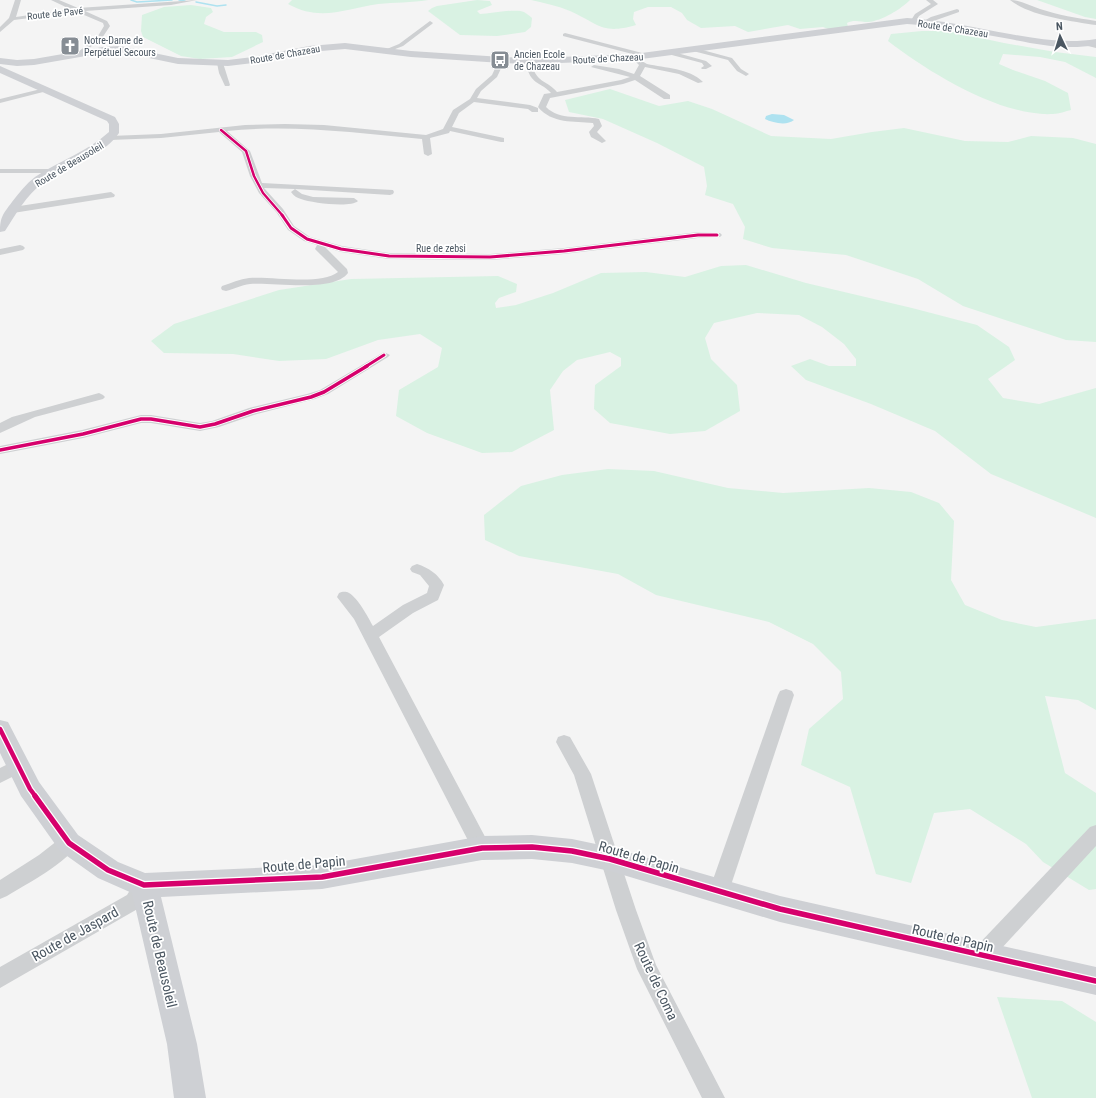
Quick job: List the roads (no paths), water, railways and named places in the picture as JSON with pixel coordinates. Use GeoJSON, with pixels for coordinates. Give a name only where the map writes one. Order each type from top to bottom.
{"type":"FeatureCollection","features":[{"type":"Feature","properties":{"kind":"main road","name":"Route de Chazeau"},"geometry":{"type":"LineString","coordinates":[[0,68],[103,50],[125,50],[178,61],[220,63],[249,60],[327,47],[351,46],[411,54],[502,60],[535,61],[634,57],[892,23],[913,22],[925,22],[1043,43],[1062,45],[1096,42]]}},
{"type":"Feature","properties":{"kind":"main road","name":"Route de Beausoleil"},"geometry":{"type":"LineString","coordinates":[[0,68],[45,90],[111,119],[114,124],[114,133],[101,145],[32,185],[0,228]]}},
{"type":"Feature","properties":{"kind":"main road","name":"Route de Beausoleil"},"geometry":{"type":"LineString","coordinates":[[0,729],[9,771],[30,789],[70,843],[108,870],[144,885],[182,1044],[190,1098]]}},
{"type":"Feature","properties":{"kind":"main road","name":"Route de Papin"},"geometry":{"type":"LineString","coordinates":[[144,885],[322,877],[482,848],[532,846],[572,851],[610,859],[780,909],[1096,981]]}},
{"type":"Feature","properties":{"kind":"street"},"geometry":{"type":"LineString","coordinates":[[0,30],[12,19],[18,0]]}},
{"type":"Feature","properties":{"kind":"street"},"geometry":{"type":"LineString","coordinates":[[54,0],[105,22],[107,26],[100,37],[79,54]]}},
{"type":"Feature","properties":{"kind":"street","name":"Route de Pavé"},"geometry":{"type":"LineString","coordinates":[[12,19],[41,13],[194,0]]}},
{"type":"Feature","properties":{"kind":"street"},"geometry":{"type":"LineString","coordinates":[[913,22],[917,15],[935,4],[929,0]]}},
{"type":"Feature","properties":{"kind":"street"},"geometry":{"type":"LineString","coordinates":[[1013,0],[1036,10],[1060,17],[1096,23]]}},
{"type":"Feature","properties":{"kind":"street"},"geometry":{"type":"LineString","coordinates":[[925,22],[930,19],[957,11]]}},
{"type":"Feature","properties":{"kind":"street"},"geometry":{"type":"LineString","coordinates":[[385,51],[401,44],[430,23]]}},
{"type":"Feature","properties":{"kind":"street"},"geometry":{"type":"LineString","coordinates":[[565,35],[648,56]]}},
{"type":"Feature","properties":{"kind":"street"},"geometry":{"type":"LineString","coordinates":[[1086,44],[1096,46]]}},
{"type":"Feature","properties":{"kind":"street"},"geometry":{"type":"LineString","coordinates":[[695,50],[730,59],[739,70],[746,74]]}},
{"type":"Feature","properties":{"kind":"street"},"geometry":{"type":"LineString","coordinates":[[670,53],[704,62],[709,66],[704,68]]}},
{"type":"Feature","properties":{"kind":"street"},"geometry":{"type":"LineString","coordinates":[[634,57],[643,65],[657,67],[681,74],[700,82]]}},
{"type":"Feature","properties":{"kind":"street"},"geometry":{"type":"LineString","coordinates":[[110,138],[161,136],[245,127],[324,126],[426,137],[446,131],[456,112],[473,100],[478,90],[495,76],[502,60]]}},
{"type":"Feature","properties":{"kind":"street"},"geometry":{"type":"LineString","coordinates":[[535,61],[530,68],[532,76],[536,82],[551,87],[555,94]]}},
{"type":"Feature","properties":{"kind":"street"},"geometry":{"type":"LineString","coordinates":[[220,63],[227,85]]}},
{"type":"Feature","properties":{"kind":"street"},"geometry":{"type":"LineString","coordinates":[[602,141],[594,135],[593,132],[598,126],[596,121],[556,117],[547,113],[542,107],[547,96],[623,82],[636,77],[643,65]]}},
{"type":"Feature","properties":{"kind":"street"},"geometry":{"type":"LineString","coordinates":[[594,67],[618,71],[636,77],[666,97]]}},
{"type":"Feature","properties":{"kind":"street"},"geometry":{"type":"LineString","coordinates":[[0,101],[45,90]]}},
{"type":"Feature","properties":{"kind":"street"},"geometry":{"type":"LineString","coordinates":[[473,100],[530,107],[535,110]]}},
{"type":"Feature","properties":{"kind":"street"},"geometry":{"type":"LineString","coordinates":[[448,128],[501,140]]}},
{"type":"Feature","properties":{"kind":"street","name":"Rue de zebsi"},"geometry":{"type":"LineString","coordinates":[[221,130],[246,151],[249,165],[263,193],[280,211],[291,228],[307,239],[341,249],[389,256],[490,257],[564,251],[698,235],[717,235]]}},
{"type":"Feature","properties":{"kind":"street"},"geometry":{"type":"LineString","coordinates":[[426,137],[428,154]]}},
{"type":"Feature","properties":{"kind":"street"},"geometry":{"type":"LineString","coordinates":[[0,171],[54,171]]}},
{"type":"Feature","properties":{"kind":"street"},"geometry":{"type":"LineString","coordinates":[[259,185],[390,192]]}},
{"type":"Feature","properties":{"kind":"street"},"geometry":{"type":"LineString","coordinates":[[294,187],[298,195],[319,200],[354,201]]}},
{"type":"Feature","properties":{"kind":"street"},"geometry":{"type":"LineString","coordinates":[[13,210],[111,195]]}},
{"type":"Feature","properties":{"kind":"street"},"geometry":{"type":"LineString","coordinates":[[226,288],[248,281],[304,282],[337,278],[343,273],[342,268],[320,249],[322,243]]}},
{"type":"Feature","properties":{"kind":"street"},"geometry":{"type":"LineString","coordinates":[[0,252],[20,248]]}},
{"type":"Feature","properties":{"kind":"street"},"geometry":{"type":"LineString","coordinates":[[0,450],[76,435],[141,419],[151,419],[200,427],[214,424],[253,411],[311,397],[324,392],[384,355]]}},
{"type":"Feature","properties":{"kind":"street"},"geometry":{"type":"LineString","coordinates":[[0,429],[6,423],[99,397]]}},
{"type":"Feature","properties":{"kind":"street"},"geometry":{"type":"LineString","coordinates":[[370,635],[408,609],[433,596],[437,585],[425,572],[417,569]]}},
{"type":"Feature","properties":{"kind":"street"},"geometry":{"type":"LineString","coordinates":[[344,597],[360,616],[482,848]]}},
{"type":"Feature","properties":{"kind":"street"},"geometry":{"type":"LineString","coordinates":[[719,891],[742,822],[764,764],[786,695]]}},
{"type":"Feature","properties":{"kind":"street","name":"Route de Coma"},"geometry":{"type":"LineString","coordinates":[[564,742],[582,774],[626,910],[648,969],[714,1098]]}},
{"type":"Feature","properties":{"kind":"street"},"geometry":{"type":"LineString","coordinates":[[981,956],[1096,833]]}},
{"type":"Feature","properties":{"kind":"street"},"geometry":{"type":"LineString","coordinates":[[0,890],[46,861],[70,843]]}},
{"type":"Feature","properties":{"kind":"street","name":"Route de Jaspard"},"geometry":{"type":"LineString","coordinates":[[0,978],[134,902],[144,885]]}},
{"type":"Feature","properties":{"kind":"water"},"geometry":{"type":"Polygon","coordinates":[[[772,114],[784,115],[794,120],[788,123],[780,123],[765,119],[766,116],[772,114]]]}},
{"type":"Feature","properties":{"kind":"waterway"},"geometry":{"type":"LineString","coordinates":[[131,0],[137,2],[172,0]]}},
{"type":"Feature","properties":{"kind":"waterway"},"geometry":{"type":"LineString","coordinates":[[179,0],[185,1]]}},
{"type":"Feature","properties":{"kind":"waterway"},"geometry":{"type":"LineString","coordinates":[[196,2],[217,6],[226,5]]}},
{"type":"Feature","properties":{"kind":"place","name":"Notre-Dame de Perpétuel Secours"},"geometry":{"type":"Point","coordinates":[70,46]}},
{"type":"Feature","properties":{"kind":"place","name":"Ancien Ecole de Chazeau"},"geometry":{"type":"Point","coordinates":[500,60]}}]}
